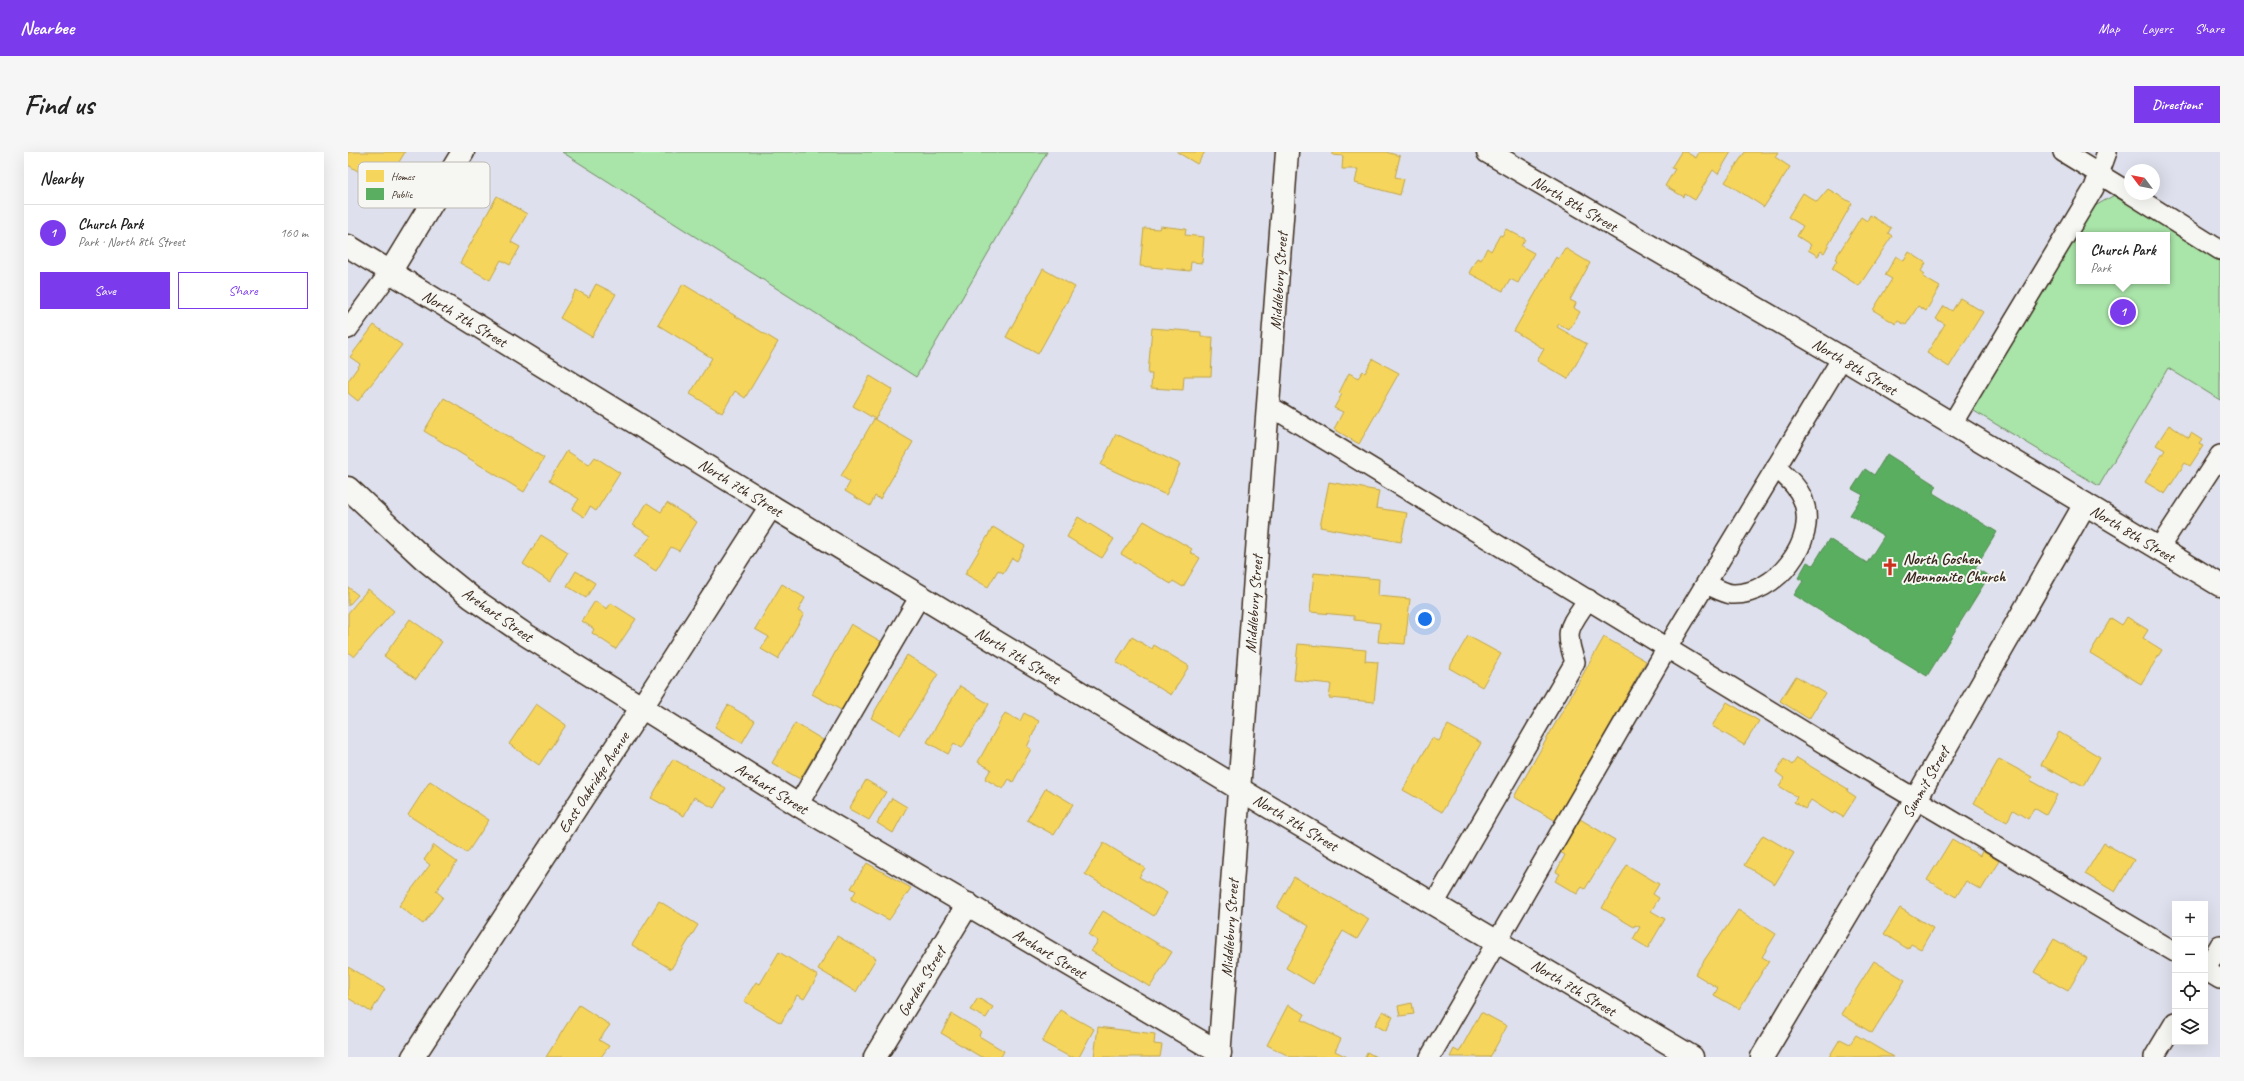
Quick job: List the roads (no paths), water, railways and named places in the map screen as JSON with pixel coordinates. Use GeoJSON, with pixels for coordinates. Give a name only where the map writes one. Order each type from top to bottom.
{"type":"FeatureCollection","features":[{"type":"Feature","properties":{"kind":"street"},"geometry":{"type":"LineString","coordinates":[[457,162],[463,152]]}},
{"type":"Feature","properties":{"kind":"street","name":"Middlebury Street"},"geometry":{"type":"LineString","coordinates":[[1220,1055],[1287,152]]}},
{"type":"Feature","properties":{"kind":"street","name":"North 8th Street"},"geometry":{"type":"LineString","coordinates":[[1488,152],[1511,158],[2220,585]]}},
{"type":"Feature","properties":{"kind":"street"},"geometry":{"type":"LineString","coordinates":[[390,272],[429,208]]}},
{"type":"Feature","properties":{"kind":"street","name":"North 7th Street"},"geometry":{"type":"LineString","coordinates":[[348,246],[920,596],[1239,788],[1692,1057]]}},
{"type":"Feature","properties":{"kind":"street","name":"Arehart Street"},"geometry":{"type":"LineString","coordinates":[[348,488],[424,559],[472,598],[524,633],[798,805],[968,904],[1220,1055]]}},
{"type":"Feature","properties":{"kind":"street","name":"Summit Street"},"geometry":{"type":"LineString","coordinates":[[1762,1057],[1916,799],[2085,504]]}},
{"type":"Feature","properties":{"kind":"street","name":"East Oakridge Avenue"},"geometry":{"type":"LineString","coordinates":[[413,1057],[642,707],[771,506]]}},
{"type":"Feature","properties":{"kind":"street","name":"Garden Street"},"geometry":{"type":"LineString","coordinates":[[875,1057],[968,904]]}},
{"type":"Feature","properties":{"kind":"lane"},"geometry":{"type":"LineString","coordinates":[[2063,152],[2124,190]]}},
{"type":"Feature","properties":{"kind":"lane"},"geometry":{"type":"LineString","coordinates":[[1952,424],[2094,188],[2098,173],[2107,152]]}},
{"type":"Feature","properties":{"kind":"lane"},"geometry":{"type":"LineString","coordinates":[[2141,200],[2220,250]]}},
{"type":"Feature","properties":{"kind":"lane"},"geometry":{"type":"LineString","coordinates":[[348,329],[390,272]]}},
{"type":"Feature","properties":{"kind":"lane"},"geometry":{"type":"LineString","coordinates":[[1430,1057],[1496,940],[1668,648],[1842,358]]}},
{"type":"Feature","properties":{"kind":"lane"},"geometry":{"type":"LineString","coordinates":[[1268,405],[1916,799],[2172,950]]}},
{"type":"Feature","properties":{"kind":"lane"},"geometry":{"type":"LineString","coordinates":[[2159,548],[2220,455]]}},
{"type":"Feature","properties":{"kind":"lane"},"geometry":{"type":"LineString","coordinates":[[1706,584],[1731,594],[1747,592],[1762,587],[1776,577],[1789,563],[1802,541],[1807,520],[1803,500],[1793,484],[1776,467]]}},
{"type":"Feature","properties":{"kind":"lane"},"geometry":{"type":"LineString","coordinates":[[798,805],[920,596]]}},
{"type":"Feature","properties":{"kind":"lane"},"geometry":{"type":"LineString","coordinates":[[1434,904],[1575,662],[1568,637],[1568,629],[1588,599]]}},
{"type":"Feature","properties":{"kind":"lane"},"geometry":{"type":"LineString","coordinates":[[2208,965],[2220,945]]}},
{"type":"Feature","properties":{"kind":"lane"},"geometry":{"type":"LineString","coordinates":[[2208,972],[2220,979]]}},
{"type":"Feature","properties":{"kind":"lane"},"geometry":{"type":"LineString","coordinates":[[2154,1057],[2172,1027]]}},
{"type":"Feature","properties":{"kind":"place","name":"Church Park"},"geometry":{"type":"Point","coordinates":[2123,312]}},
{"type":"Feature","properties":{"kind":"place","name":"North Goshen Mennonite Church"},"geometry":{"type":"Point","coordinates":[1890,567]}}]}
